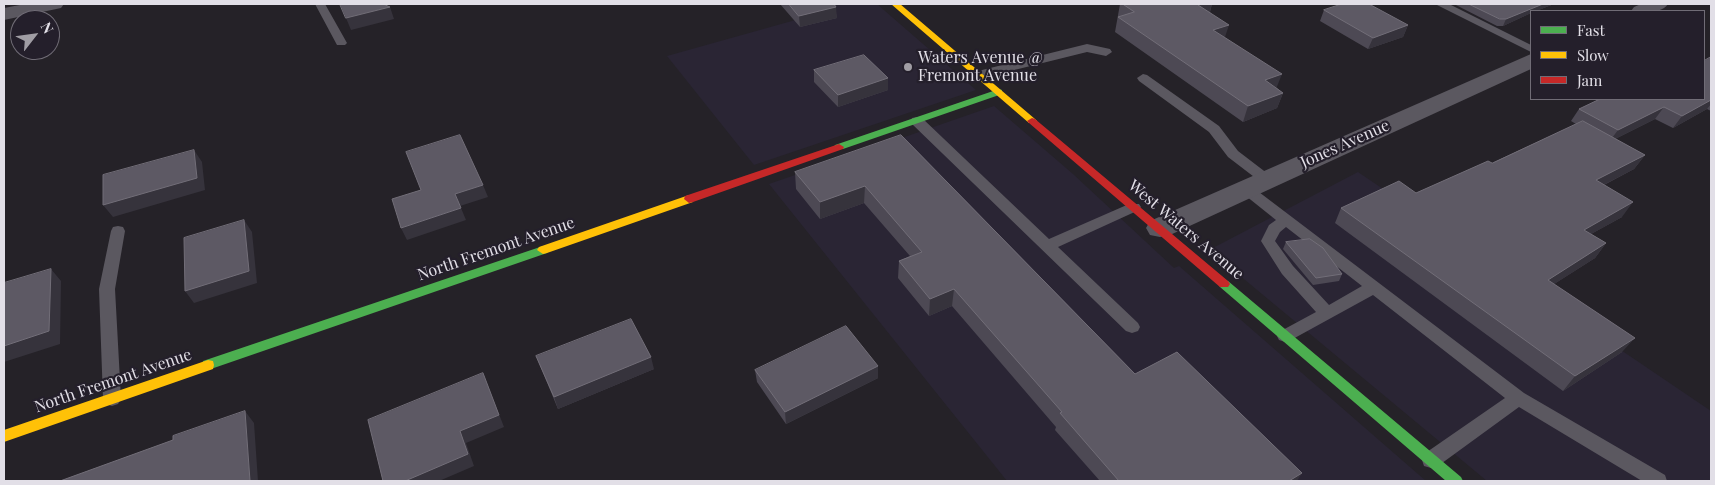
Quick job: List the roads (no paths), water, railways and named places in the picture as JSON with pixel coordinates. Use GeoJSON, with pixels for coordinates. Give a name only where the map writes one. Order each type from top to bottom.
{"type":"FeatureCollection","features":[{"type":"Feature","properties":{"kind":"street"},"geometry":{"type":"LineString","coordinates":[[4,14],[54,4]]}},
{"type":"Feature","properties":{"kind":"street","name":"West Waters Avenue"},"geometry":{"type":"LineString","coordinates":[[895,4],[1456,481]]}},
{"type":"Feature","properties":{"kind":"street"},"geometry":{"type":"LineString","coordinates":[[1643,10],[1658,4]]}},
{"type":"Feature","properties":{"kind":"street","name":"Jones Avenue"},"geometry":{"type":"LineString","coordinates":[[1160,228],[1530,61]]}},
{"type":"Feature","properties":{"kind":"street","name":"North Fremont Avenue"},"geometry":{"type":"LineString","coordinates":[[4,436],[999,92]]}},
{"type":"Feature","properties":{"kind":"lane"},"geometry":{"type":"LineString","coordinates":[[320,4],[342,42]]}},
{"type":"Feature","properties":{"kind":"lane"},"geometry":{"type":"LineString","coordinates":[[1441,4],[1530,48]]}},
{"type":"Feature","properties":{"kind":"lane"},"geometry":{"type":"LineString","coordinates":[[978,75],[1087,48],[1106,52]]}},
{"type":"Feature","properties":{"kind":"lane"},"geometry":{"type":"LineString","coordinates":[[1143,78],[1214,129],[1286,220],[1518,398],[1658,481]]}},
{"type":"Feature","properties":{"kind":"lane"},"geometry":{"type":"LineString","coordinates":[[917,121],[1132,327]]}},
{"type":"Feature","properties":{"kind":"lane"},"geometry":{"type":"LineString","coordinates":[[1047,246],[1134,207]]}},
{"type":"Feature","properties":{"kind":"lane"},"geometry":{"type":"LineString","coordinates":[[1286,220],[1274,229],[1268,241],[1276,256],[1297,282],[1327,313]]}},
{"type":"Feature","properties":{"kind":"lane"},"geometry":{"type":"LineString","coordinates":[[112,398],[107,289],[118,231]]}},
{"type":"Feature","properties":{"kind":"lane"},"geometry":{"type":"LineString","coordinates":[[1285,336],[1374,287]]}},
{"type":"Feature","properties":{"kind":"lane"},"geometry":{"type":"LineString","coordinates":[[1431,460],[1518,398]]}},
{"type":"Feature","properties":{"kind":"place","name":"Waters Avenue @ Fremont Avenue"},"geometry":{"type":"Point","coordinates":[908,67]}}]}
